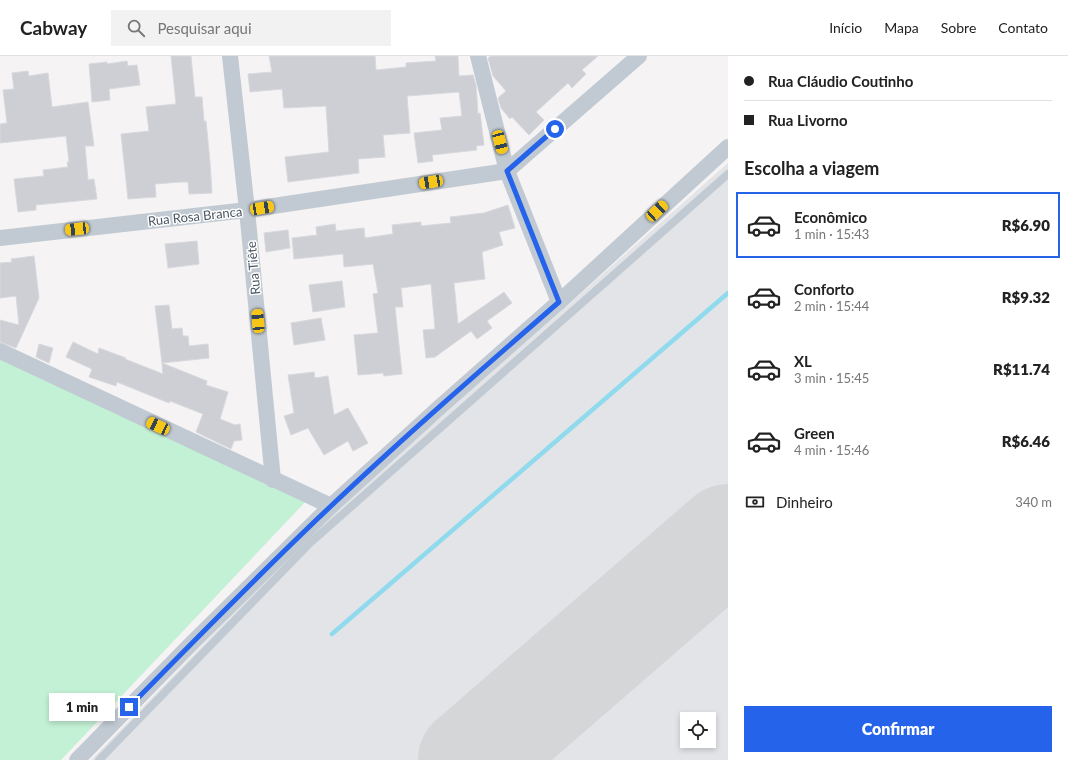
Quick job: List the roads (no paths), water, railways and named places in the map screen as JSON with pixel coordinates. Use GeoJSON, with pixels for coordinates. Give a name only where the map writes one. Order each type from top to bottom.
{"type":"FeatureCollection","features":[{"type":"Feature","properties":{"kind":"street","name":"Rua Tiête"},"geometry":{"type":"LineString","coordinates":[[230,56],[247,210],[273,480]]}},
{"type":"Feature","properties":{"kind":"street"},"geometry":{"type":"LineString","coordinates":[[478,56],[507,171],[559,302]]}},
{"type":"Feature","properties":{"kind":"street"},"geometry":{"type":"LineString","coordinates":[[507,171],[639,56]]}},
{"type":"Feature","properties":{"kind":"street"},"geometry":{"type":"LineString","coordinates":[[77,760],[192,643],[331,506],[446,401],[559,302],[728,147]]}},
{"type":"Feature","properties":{"kind":"street","name":"Rua Rosa Branca"},"geometry":{"type":"LineString","coordinates":[[0,238],[247,210],[507,171]]}},
{"type":"Feature","properties":{"kind":"street"},"geometry":{"type":"LineString","coordinates":[[0,351],[331,506]]}},
{"type":"Feature","properties":{"kind":"lane"},"geometry":{"type":"LineString","coordinates":[[99,760],[310,543],[728,174]]}},
{"type":"Feature","properties":{"kind":"waterway"},"geometry":{"type":"LineString","coordinates":[[332,634],[728,293]]}}]}
